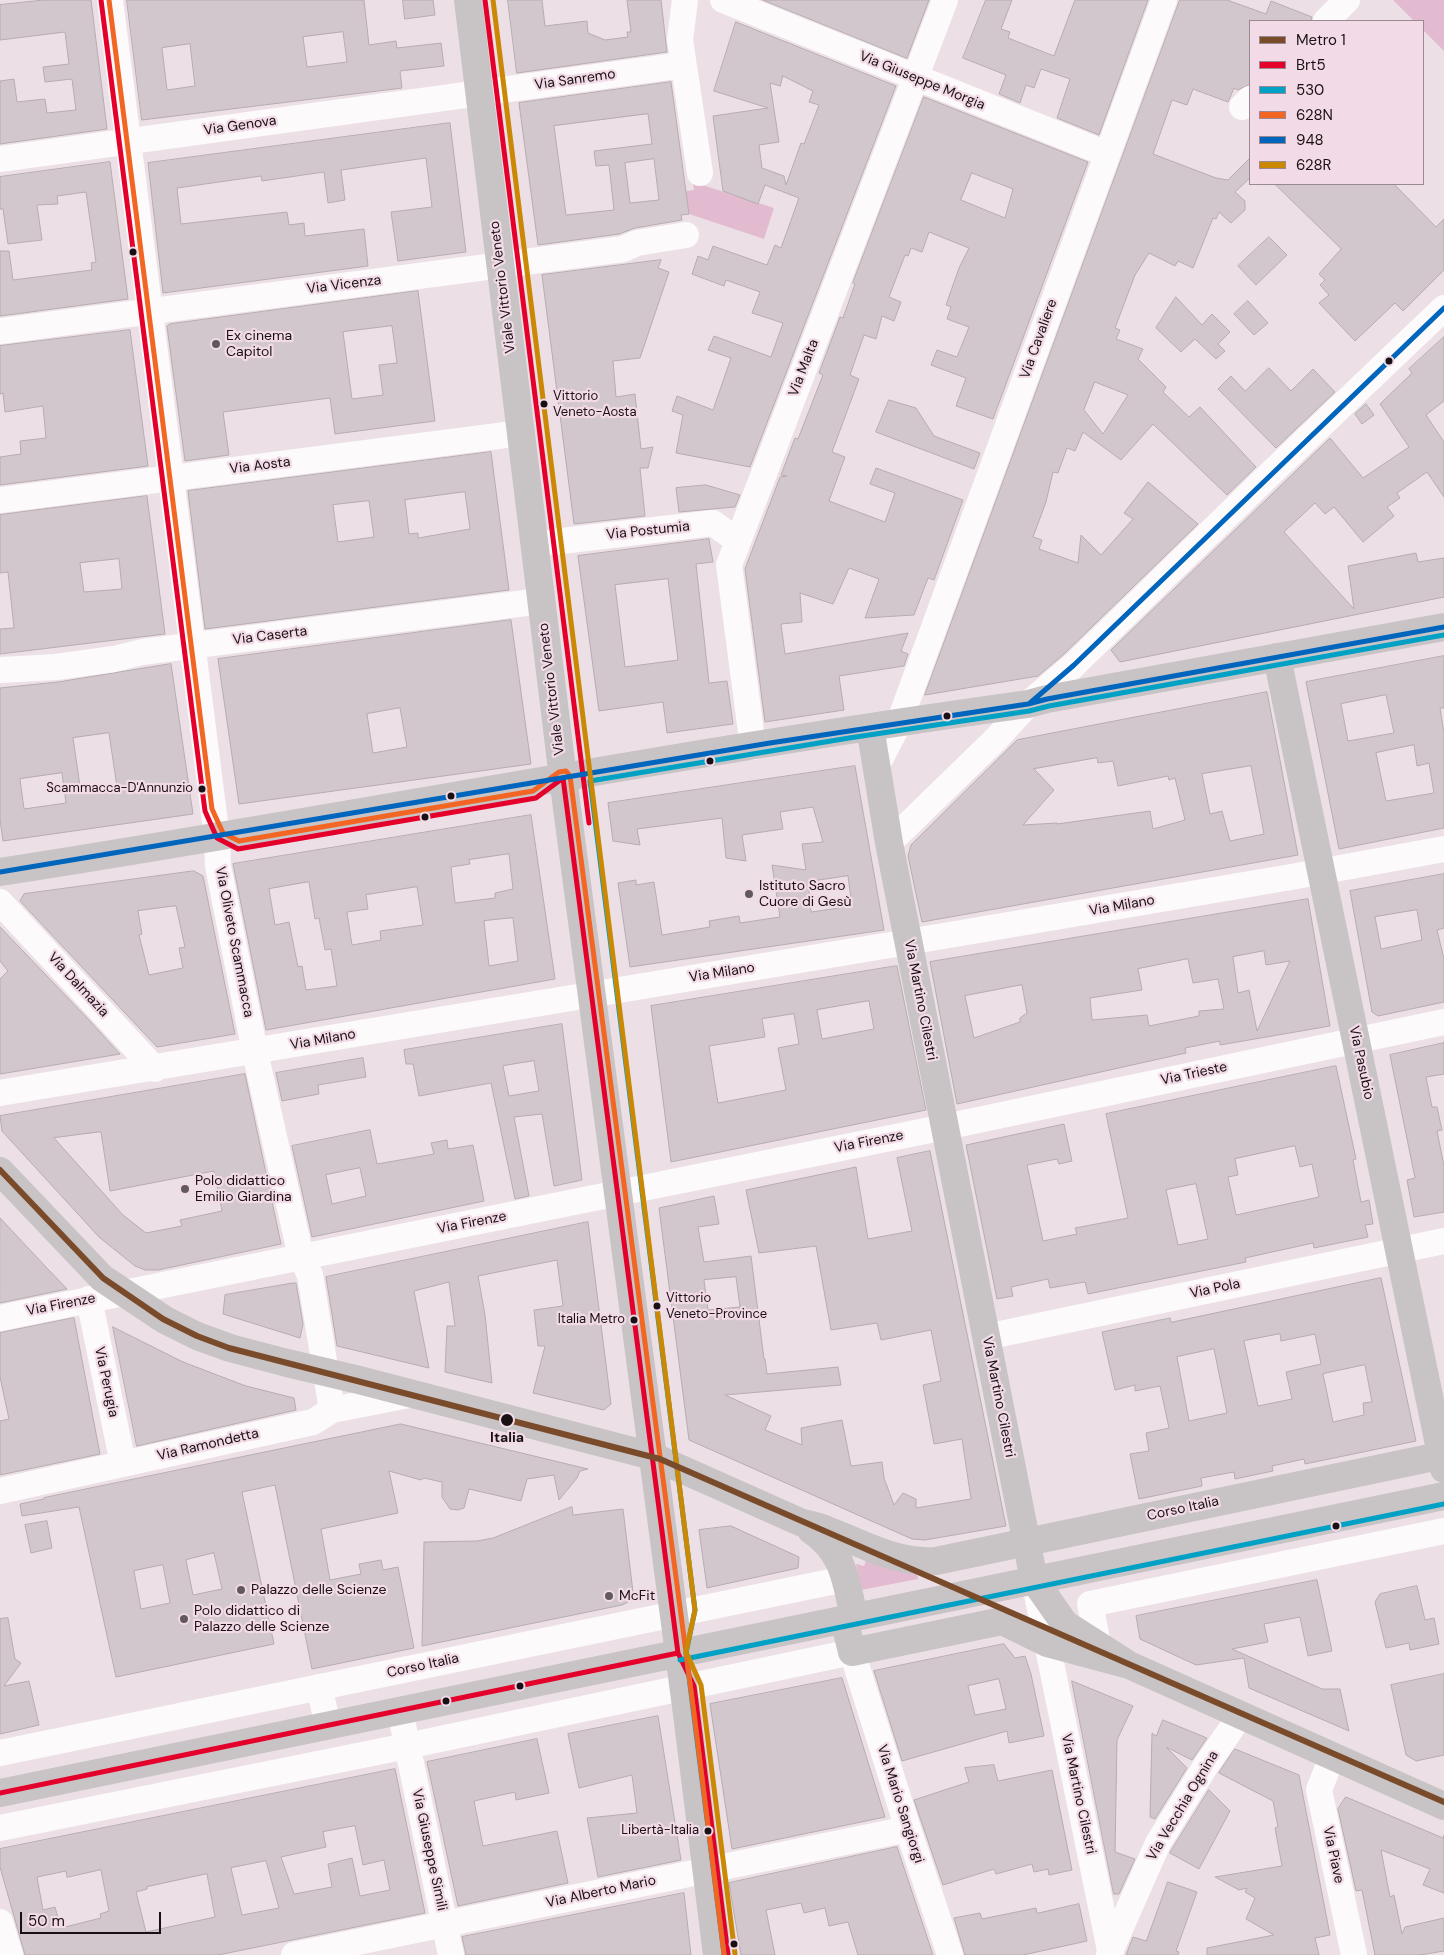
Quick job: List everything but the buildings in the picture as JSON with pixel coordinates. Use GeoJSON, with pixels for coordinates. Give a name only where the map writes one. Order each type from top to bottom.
{"type":"FeatureCollection","features":[{"type":"Feature","properties":{"kind":"main road","name":"Viale Vittorio Veneto"},"geometry":{"type":"LineString","coordinates":[[468,0],[563,778],[717,1955]]}},
{"type":"Feature","properties":{"kind":"main road"},"geometry":{"type":"LineString","coordinates":[[0,872],[217,838],[859,729],[1028,704],[1079,693],[1444,627]]}},
{"type":"Feature","properties":{"kind":"main road","name":"Via Pasubio"},"geometry":{"type":"LineString","coordinates":[[1277,658],[1443,1460]]}},
{"type":"Feature","properties":{"kind":"main road","name":"Via Martino Cilestri"},"geometry":{"type":"LineString","coordinates":[[859,729],[876,768],[908,942],[1034,1580]]}},
{"type":"Feature","properties":{"kind":"main road"},"geometry":{"type":"LineString","coordinates":[[0,1171],[102,1278],[165,1320],[196,1336],[239,1350],[652,1456],[800,1522],[822,1537],[838,1556],[845,1579],[852,1652],[1002,1622],[1047,1643],[1129,1665]]}},
{"type":"Feature","properties":{"kind":"main road","name":"Corso Italia"},"geometry":{"type":"LineString","coordinates":[[800,1522],[824,1529],[881,1552],[921,1562],[936,1561],[1443,1460]]}},
{"type":"Feature","properties":{"kind":"main road"},"geometry":{"type":"LineString","coordinates":[[0,1793],[1444,1496]]}},
{"type":"Feature","properties":{"kind":"main road"},"geometry":{"type":"LineString","coordinates":[[1034,1580],[1065,1624],[1129,1665],[1444,1806]]}},
{"type":"Feature","properties":{"kind":"street","name":"Via Oliveto Scammacca"},"geometry":{"type":"LineString","coordinates":[[110,0],[217,838],[218,866],[301,1257],[310,1275],[324,1372],[332,1410]]}},
{"type":"Feature","properties":{"kind":"street"},"geometry":{"type":"LineString","coordinates":[[685,0],[676,66],[700,173]]}},
{"type":"Feature","properties":{"kind":"street","name":"Via Malta"},"geometry":{"type":"LineString","coordinates":[[753,747],[730,565],[945,0]]}},
{"type":"Feature","properties":{"kind":"street","name":"Via Cavaliere"},"geometry":{"type":"LineString","coordinates":[[876,768],[899,723],[1164,0]]}},
{"type":"Feature","properties":{"kind":"street"},"geometry":{"type":"LineString","coordinates":[[1327,20],[1347,0]]}},
{"type":"Feature","properties":{"kind":"street","name":"Via Giuseppe Morgia"},"geometry":{"type":"LineString","coordinates":[[731,3],[1108,154]]}},
{"type":"Feature","properties":{"kind":"street","name":"Via Sanremo"},"geometry":{"type":"LineString","coordinates":[[480,94],[676,66]]}},
{"type":"Feature","properties":{"kind":"street","name":"Via Genova"},"geometry":{"type":"LineString","coordinates":[[0,159],[480,94]]}},
{"type":"Feature","properties":{"kind":"street","name":"Via Vicenza"},"geometry":{"type":"LineString","coordinates":[[0,331],[623,249],[637,243],[686,236]]}},
{"type":"Feature","properties":{"kind":"street"},"geometry":{"type":"LineString","coordinates":[[889,843],[998,738],[1028,704],[1093,647],[1444,308]]}},
{"type":"Feature","properties":{"kind":"street","name":"Via Aosta"},"geometry":{"type":"LineString","coordinates":[[0,500],[521,433]]}},
{"type":"Feature","properties":{"kind":"street","name":"Via Postumia"},"geometry":{"type":"LineString","coordinates":[[553,542],[713,524],[738,541]]}},
{"type":"Feature","properties":{"kind":"street","name":"Via Caserta"},"geometry":{"type":"LineString","coordinates":[[0,670],[104,661],[142,652],[541,601]]}},
{"type":"Feature","properties":{"kind":"street"},"geometry":{"type":"LineString","coordinates":[[1074,665],[1079,693]]}},
{"type":"Feature","properties":{"kind":"street","name":"Via Milano"},"geometry":{"type":"LineString","coordinates":[[0,1093],[155,1069],[908,942],[1444,849]]}},
{"type":"Feature","properties":{"kind":"street","name":"Via Dalmazia"},"geometry":{"type":"LineString","coordinates":[[0,902],[155,1069]]}},
{"type":"Feature","properties":{"kind":"street","name":"Via Trieste"},"geometry":{"type":"LineString","coordinates":[[945,1127],[1444,1022]]}},
{"type":"Feature","properties":{"kind":"street","name":"Via Firenze"},"geometry":{"type":"LineString","coordinates":[[0,1318],[945,1127]]}},
{"type":"Feature","properties":{"kind":"street","name":"Via Pola"},"geometry":{"type":"LineString","coordinates":[[986,1337],[1444,1241]]}},
{"type":"Feature","properties":{"kind":"street","name":"Via Perugia"},"geometry":{"type":"LineString","coordinates":[[89,1299],[123,1464]]}},
{"type":"Feature","properties":{"kind":"street","name":"Via Ramondetta"},"geometry":{"type":"LineString","coordinates":[[0,1491],[313,1422],[332,1410],[414,1394]]}},
{"type":"Feature","properties":{"kind":"street"},"geometry":{"type":"LineString","coordinates":[[1098,1644],[1090,1604],[1444,1531]]}},
{"type":"Feature","properties":{"kind":"street","name":"Corso Italia"},"geometry":{"type":"LineString","coordinates":[[0,1753],[845,1579]]}},
{"type":"Feature","properties":{"kind":"street","name":"Via Martino Cilestri"},"geometry":{"type":"LineString","coordinates":[[1034,1580],[1105,1954]]}},
{"type":"Feature","properties":{"kind":"street"},"geometry":{"type":"LineString","coordinates":[[0,1828],[406,1746],[852,1652]]}},
{"type":"Feature","properties":{"kind":"street","name":"Via Mario Sangiorgi"},"geometry":{"type":"LineString","coordinates":[[852,1652],[950,1955]]}},
{"type":"Feature","properties":{"kind":"street"},"geometry":{"type":"LineString","coordinates":[[319,1687],[328,1725]]}},
{"type":"Feature","properties":{"kind":"street","name":"Via Giuseppe Simili"},"geometry":{"type":"LineString","coordinates":[[400,1711],[451,1955]]}},
{"type":"Feature","properties":{"kind":"street","name":"Via Vecchia Ognina"},"geometry":{"type":"LineString","coordinates":[[1105,1954],[1158,1843],[1205,1767],[1240,1716]]}},
{"type":"Feature","properties":{"kind":"street","name":"Via Piave"},"geometry":{"type":"LineString","coordinates":[[1332,1757],[1319,1790],[1354,1955]]}},
{"type":"Feature","properties":{"kind":"street","name":"Via Alberto Mario"},"geometry":{"type":"LineString","coordinates":[[294,1955],[908,1829]]}},
{"type":"Feature","properties":{"kind":"street"},"geometry":{"type":"LineString","coordinates":[[0,1922],[10,1955]]}},
{"type":"Feature","properties":{"kind":"shaded area"},"geometry":{"type":"Polygon","coordinates":[[[1393,0],[1444,0],[1444,51],[1424,31],[1424,20],[1413,20],[1393,0]]]}},
{"type":"Feature","properties":{"kind":"shaded area"},"geometry":{"type":"Polygon","coordinates":[[[693,182],[774,208],[764,239],[689,214],[686,191],[694,190],[693,182]]]}},
{"type":"Feature","properties":{"kind":"shaded area"},"geometry":{"type":"Polygon","coordinates":[[[867,1558],[917,1571],[918,1579],[861,1590],[856,1564],[864,1566],[867,1558]]]}},
{"type":"Feature","properties":{"kind":"metro line","name":"1"},"geometry":{"type":"LineString","coordinates":[[0,1170],[103,1278],[163,1319],[197,1336],[229,1348],[660,1459],[1444,1802]]}},
{"type":"Feature","properties":{"kind":"transit line","name":"Brt5"},"geometry":{"type":"LineString","coordinates":[[101,0],[205,811],[217,838],[238,849],[536,798],[563,778],[678,1653],[694,1686],[728,1955]]}},
{"type":"Feature","properties":{"kind":"transit line","name":"628N"},"geometry":{"type":"LineString","coordinates":[[109,0],[212,809],[223,833],[239,841],[533,791],[559,772],[566,771],[570,776],[724,1954]]}},
{"type":"Feature","properties":{"kind":"transit line","name":"Brt5"},"geometry":{"type":"LineString","coordinates":[[485,0],[589,823]]}},
{"type":"Feature","properties":{"kind":"transit line","name":"628R"},"geometry":{"type":"LineString","coordinates":[[493,0],[695,1610],[686,1652],[701,1685],[735,1954]]}},
{"type":"Feature","properties":{"kind":"transit line","name":"948"},"geometry":{"type":"LineString","coordinates":[[1030,703],[1074,665],[1444,308]]}},
{"type":"Feature","properties":{"kind":"transit line","name":"948"},"geometry":{"type":"LineString","coordinates":[[0,872],[770,743],[1028,704],[1444,627]]}},
{"type":"Feature","properties":{"kind":"transit line","name":"530"},"geometry":{"type":"LineString","coordinates":[[724,1954],[686,1653],[695,1610],[590,781],[849,738],[1029,711],[1444,635]]}},
{"type":"Feature","properties":{"kind":"transit line","name":"530"},"geometry":{"type":"LineString","coordinates":[[680,1660],[1444,1504]]}},
{"type":"Feature","properties":{"kind":"transit line","name":"Brt5"},"geometry":{"type":"LineString","coordinates":[[0,1793],[678,1653]]}},
{"type":"Feature","properties":{"kind":"place","name":"Ex cinema Capitol"},"geometry":{"type":"Point","coordinates":[216,344]}},
{"type":"Feature","properties":{"kind":"place","name":"Vittorio Veneto-Aosta"},"geometry":{"type":"Point","coordinates":[544,404]}},
{"type":"Feature","properties":{"kind":"place","name":"Scammacca-D'Annunzio"},"geometry":{"type":"Point","coordinates":[202,789]}},
{"type":"Feature","properties":{"kind":"place","name":"Istituto Sacro Cuore di Gesù"},"geometry":{"type":"Point","coordinates":[749,894]}},
{"type":"Feature","properties":{"kind":"place","name":"Polo didattico Emilio Giardina"},"geometry":{"type":"Point","coordinates":[185,1189]}},
{"type":"Feature","properties":{"kind":"place","name":"Vittorio Veneto-Province"},"geometry":{"type":"Point","coordinates":[657,1306]}},
{"type":"Feature","properties":{"kind":"place","name":"Italia Metro"},"geometry":{"type":"Point","coordinates":[634,1320]}},
{"type":"Feature","properties":{"kind":"place","name":"Italia"},"geometry":{"type":"Point","coordinates":[507,1420]}},
{"type":"Feature","properties":{"kind":"place","name":"Palazzo delle Scienze"},"geometry":{"type":"Point","coordinates":[241,1590]}},
{"type":"Feature","properties":{"kind":"place","name":"McFit"},"geometry":{"type":"Point","coordinates":[609,1596]}},
{"type":"Feature","properties":{"kind":"place","name":"Polo didattico di Palazzo delle Scienze"},"geometry":{"type":"Point","coordinates":[184,1619]}},
{"type":"Feature","properties":{"kind":"place","name":"Libertà-Italia"},"geometry":{"type":"Point","coordinates":[708,1831]}}]}
